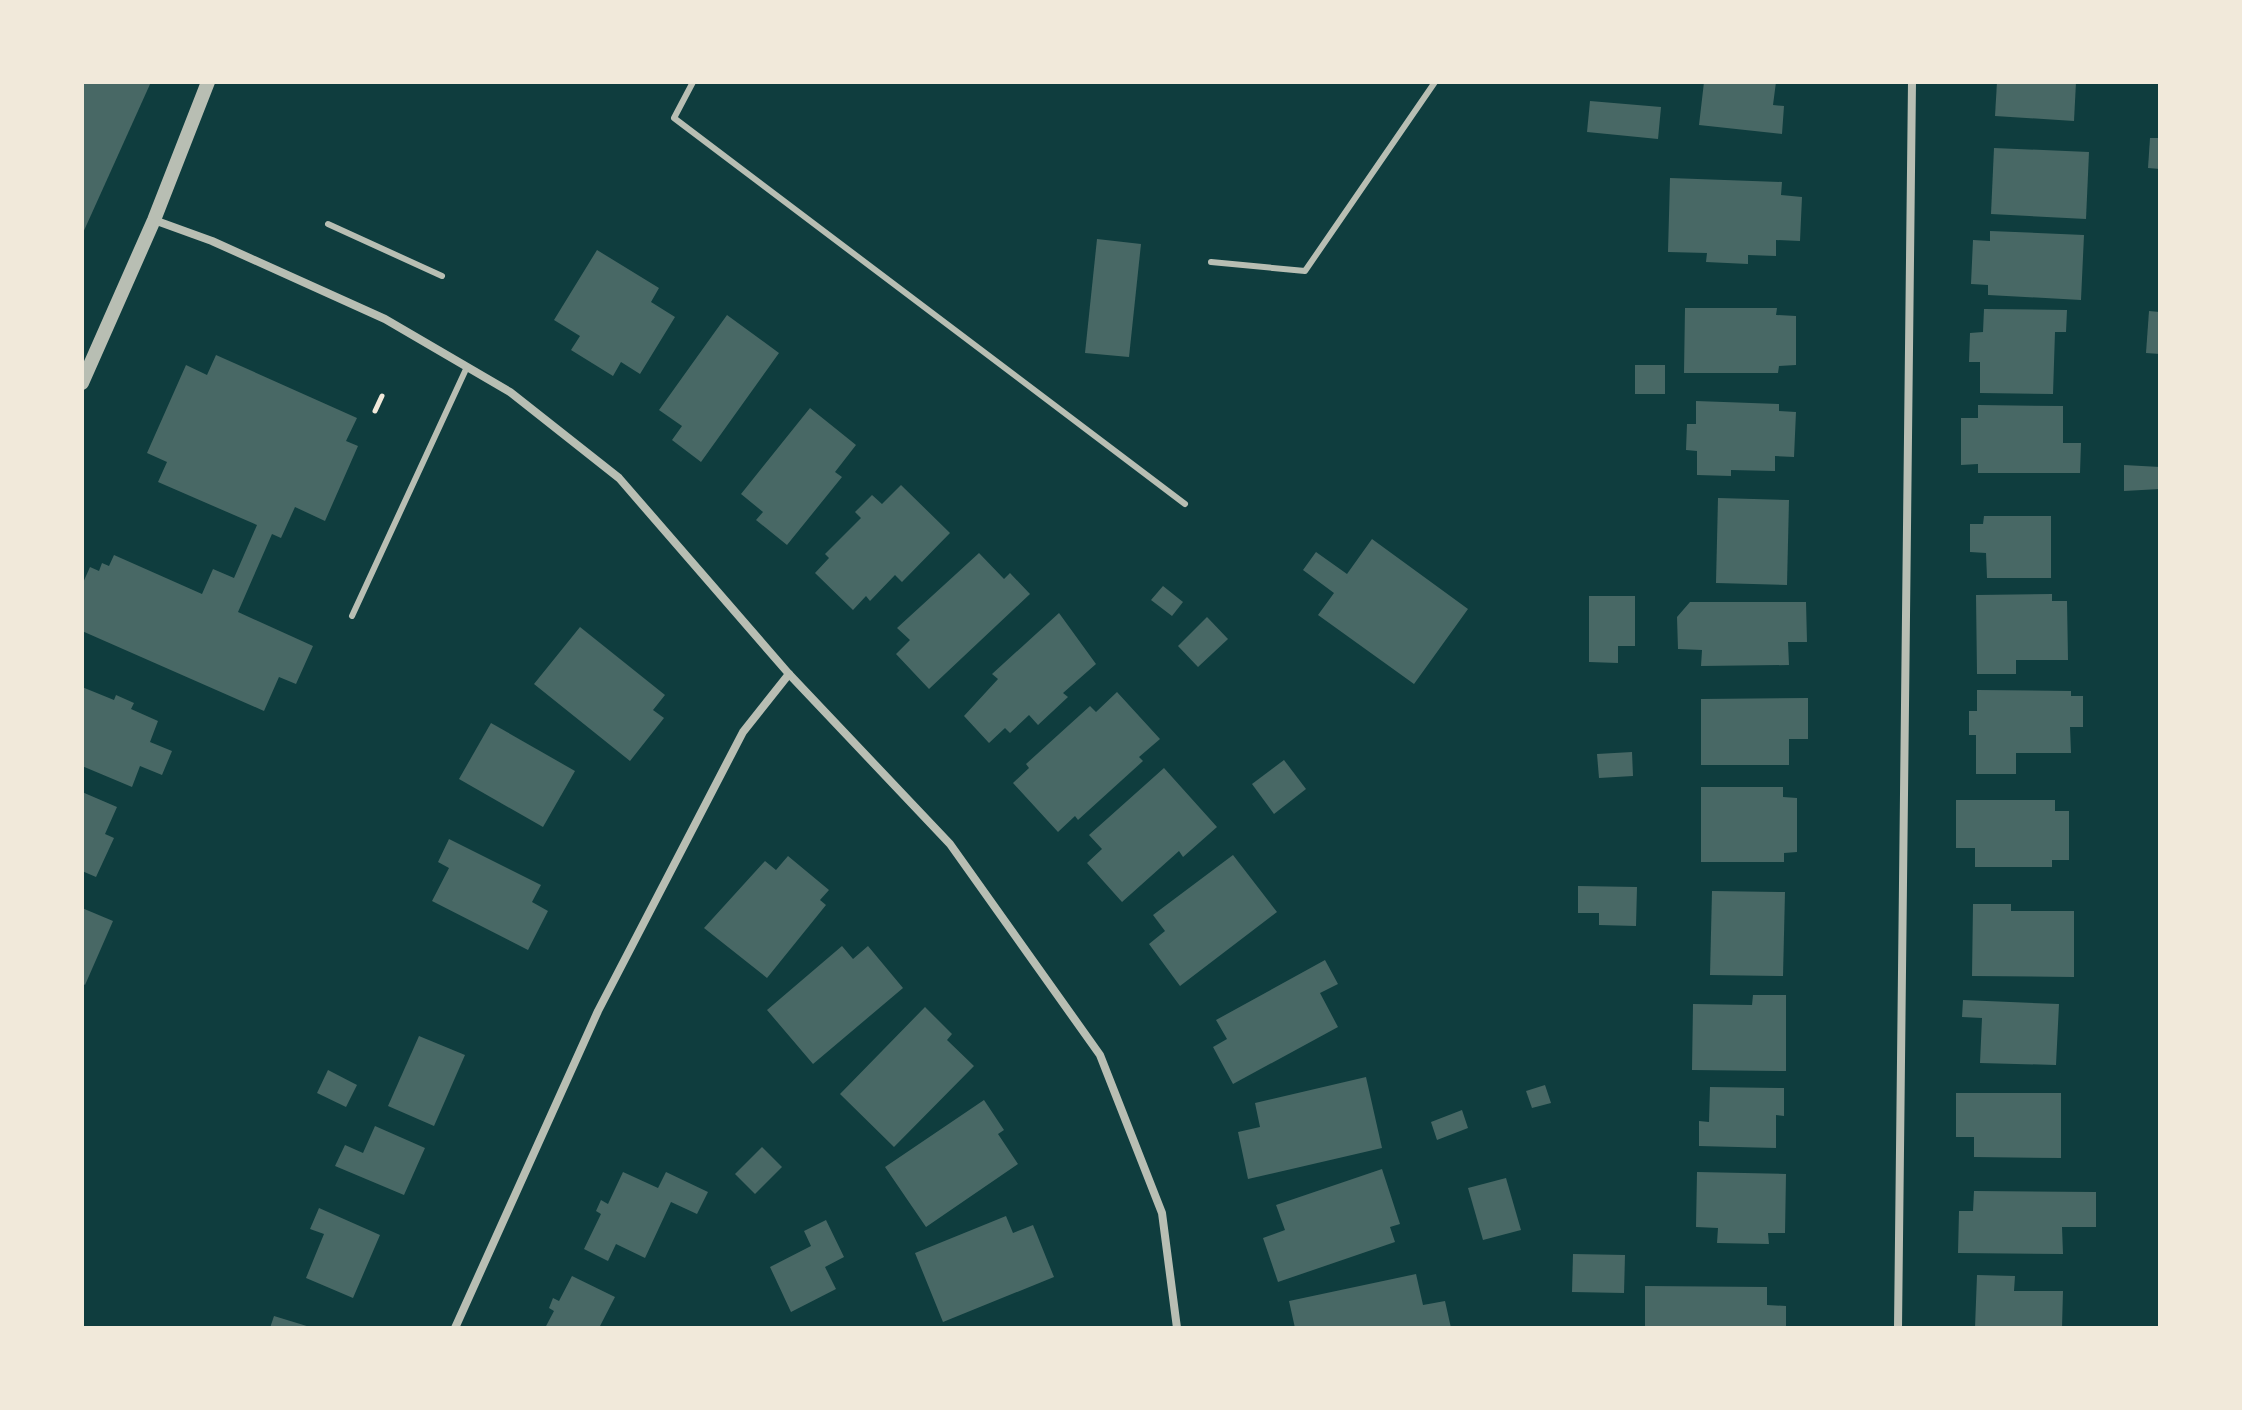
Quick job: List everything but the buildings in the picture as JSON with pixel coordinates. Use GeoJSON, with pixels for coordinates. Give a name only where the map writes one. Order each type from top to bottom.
{"type":"FeatureCollection","features":[{"type":"Feature","properties":{"kind":"street"},"geometry":{"type":"LineString","coordinates":[[82,383],[154,220],[208,82]]}},
{"type":"Feature","properties":{"kind":"street"},"geometry":{"type":"LineString","coordinates":[[1898,1328],[1912,82]]}},
{"type":"Feature","properties":{"kind":"street"},"geometry":{"type":"LineString","coordinates":[[154,220],[212,241],[385,319],[510,392],[619,478],[789,674],[950,844],[1100,1055],[1162,1213],[1177,1328]]}},
{"type":"Feature","properties":{"kind":"street"},"geometry":{"type":"LineString","coordinates":[[455,1328],[598,1011],[743,732],[789,674]]}},
{"type":"Feature","properties":{"kind":"lane"},"geometry":{"type":"LineString","coordinates":[[693,82],[674,118],[1185,504]]}},
{"type":"Feature","properties":{"kind":"lane"},"geometry":{"type":"LineString","coordinates":[[1211,262],[1305,271],[1435,82]]}},
{"type":"Feature","properties":{"kind":"lane"},"geometry":{"type":"LineString","coordinates":[[328,224],[442,276]]}},
{"type":"Feature","properties":{"kind":"lane"},"geometry":{"type":"LineString","coordinates":[[352,616],[467,367]]}},
{"type":"Feature","properties":{"kind":"path"},"geometry":{"type":"LineString","coordinates":[[375,411],[382,396]]}}]}
